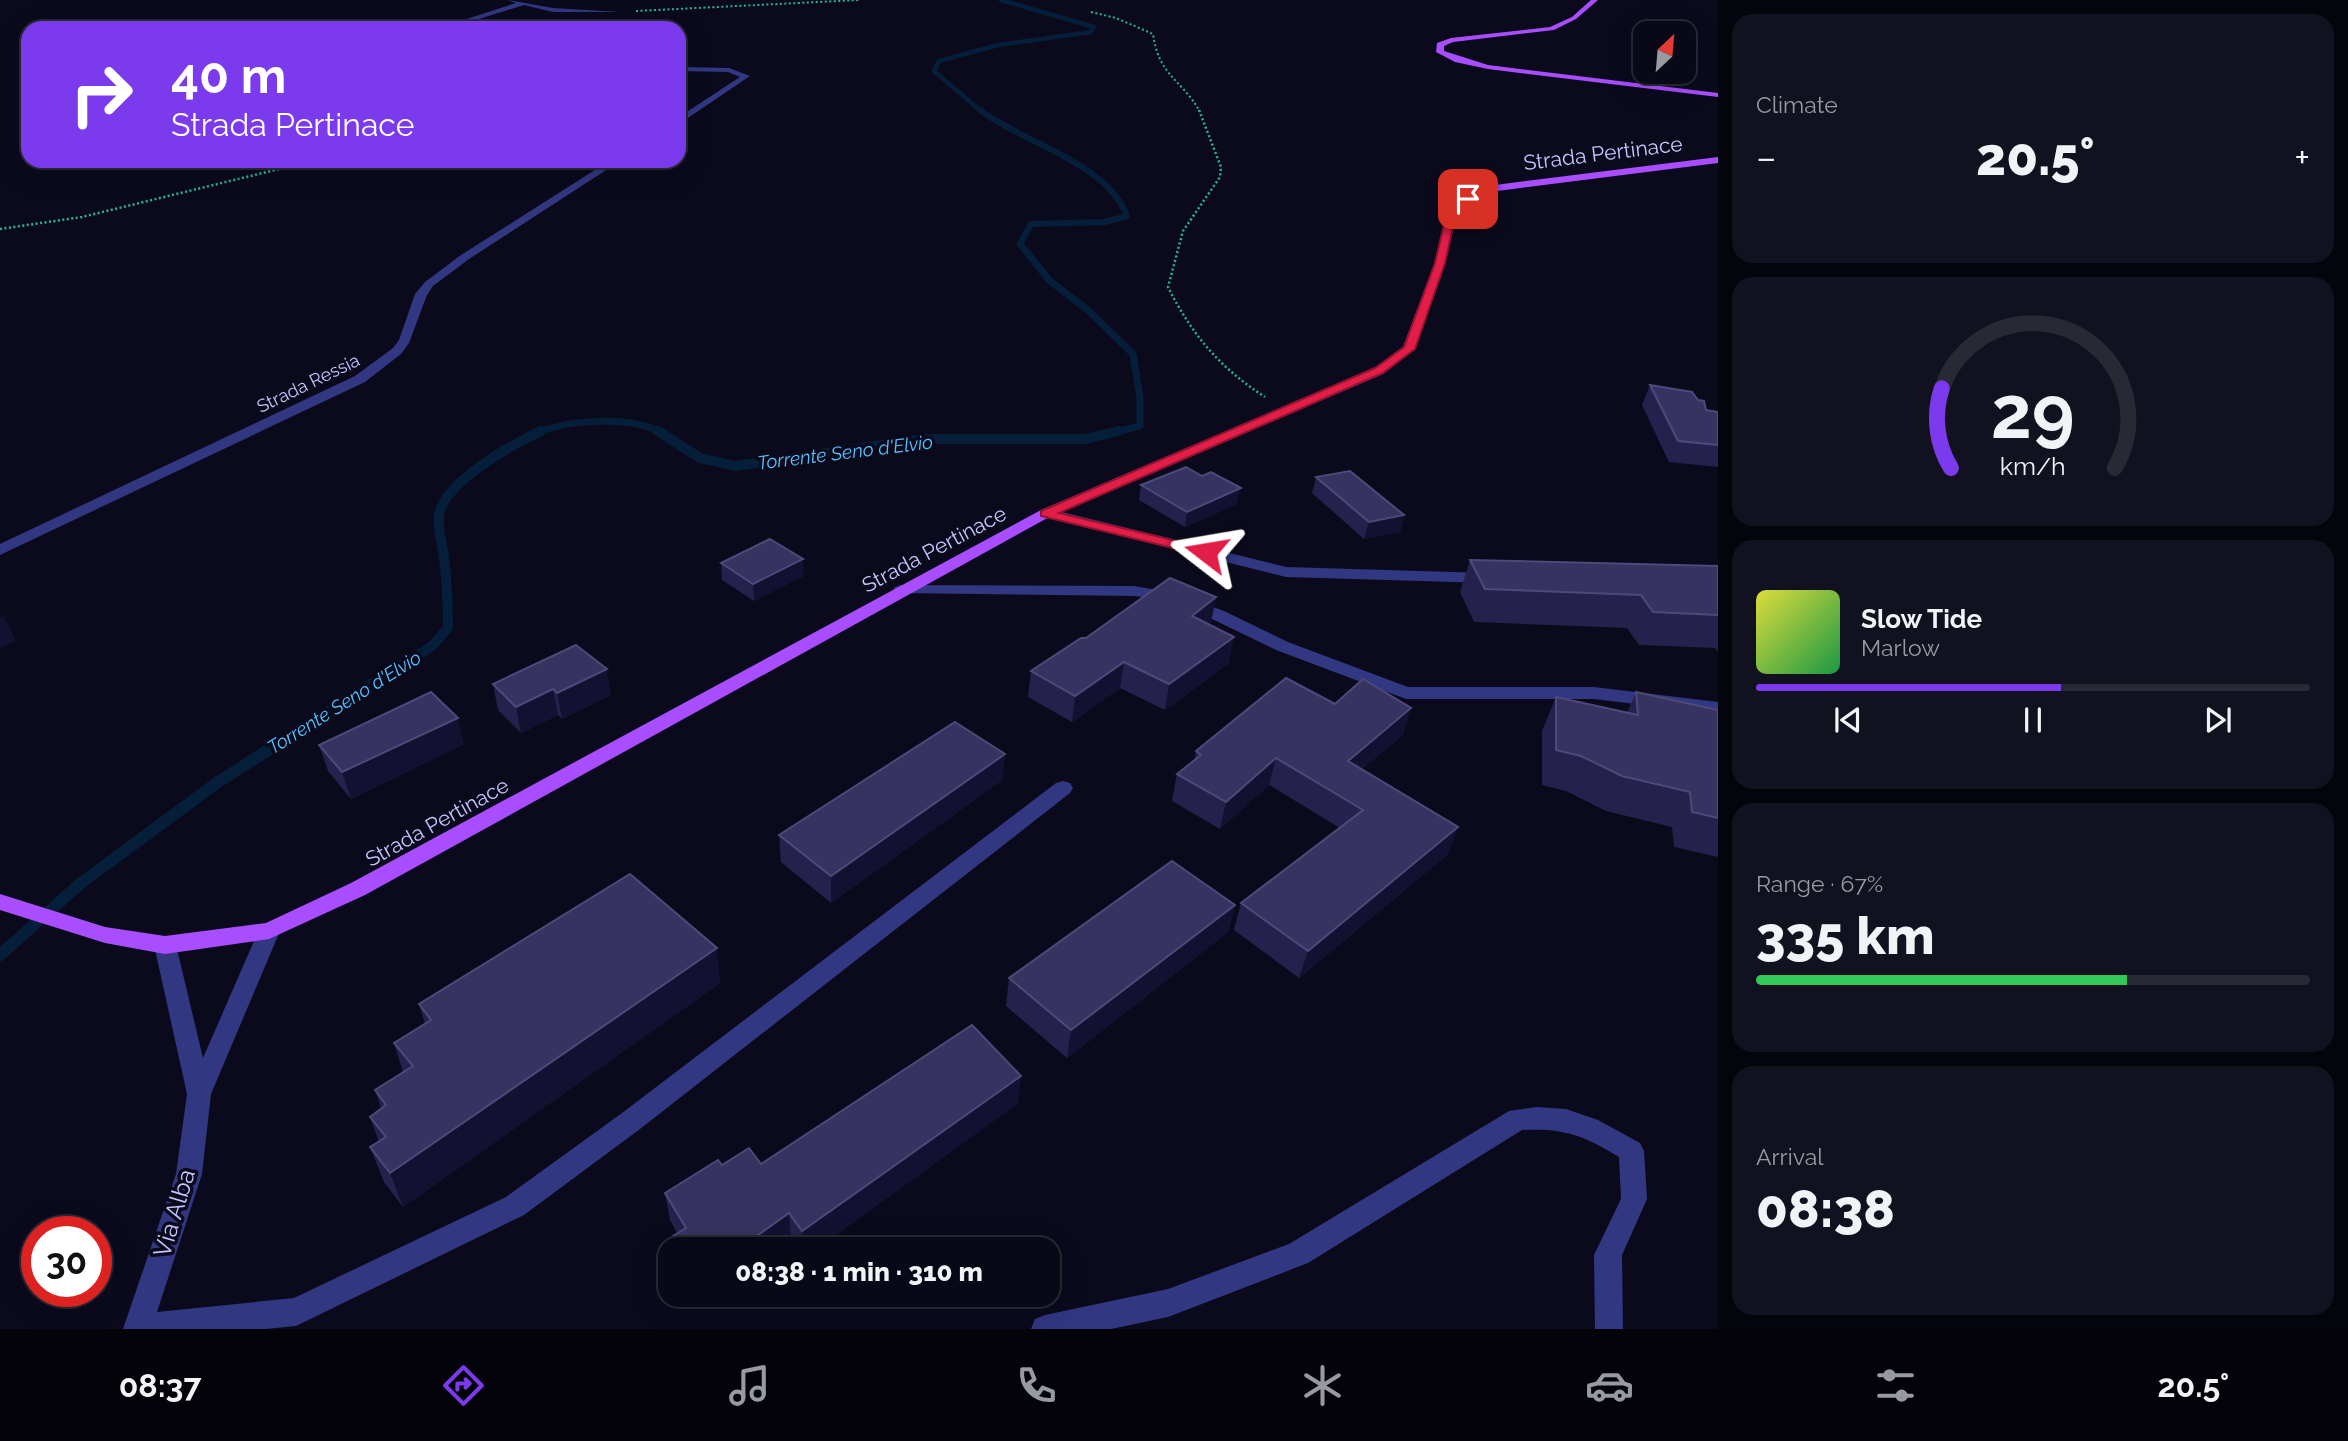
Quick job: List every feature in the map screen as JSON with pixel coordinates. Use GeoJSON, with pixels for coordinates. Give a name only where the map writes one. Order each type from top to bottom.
{"type":"FeatureCollection","features":[{"type":"Feature","properties":{"kind":"main road"},"geometry":{"type":"LineString","coordinates":[[1595,0],[1574,18],[1552,29],[1451,40],[1440,45],[1440,52],[1488,67],[1718,95]]}},
{"type":"Feature","properties":{"kind":"main road","name":"Strada Pertinace"},"geometry":{"type":"LineString","coordinates":[[0,902],[105,935],[164,945],[269,931],[358,889],[1046,513],[1379,371],[1409,349],[1440,263],[1451,216],[1468,199],[1495,188],[1718,160]]}},
{"type":"Feature","properties":{"kind":"street"},"geometry":{"type":"LineString","coordinates":[[511,0],[559,10],[617,12]]}},
{"type":"Feature","properties":{"kind":"street"},"geometry":{"type":"LineString","coordinates":[[466,21],[521,4]]}},
{"type":"Feature","properties":{"kind":"street"},"geometry":{"type":"LineString","coordinates":[[686,69],[729,70],[746,76],[686,116]]}},
{"type":"Feature","properties":{"kind":"street","name":"Strada Ressia"},"geometry":{"type":"LineString","coordinates":[[0,550],[360,379],[397,351],[405,340],[421,294],[429,284],[465,257],[604,168]]}},
{"type":"Feature","properties":{"kind":"street"},"geometry":{"type":"LineString","coordinates":[[1046,513],[1286,572],[1506,579]]}},
{"type":"Feature","properties":{"kind":"street"},"geometry":{"type":"LineString","coordinates":[[901,590],[1134,591],[1169,596],[1218,615],[1282,646],[1406,693],[1594,693],[1718,708]]}},
{"type":"Feature","properties":{"kind":"street"},"geometry":{"type":"LineString","coordinates":[[137,1328],[200,1325],[296,1312],[516,1206],[631,1121],[1063,788]]}},
{"type":"Feature","properties":{"kind":"street","name":"Via Alba"},"geometry":{"type":"LineString","coordinates":[[137,1328],[188,1174],[199,1094],[269,931]]}},
{"type":"Feature","properties":{"kind":"street","name":"Via Alba"},"geometry":{"type":"LineString","coordinates":[[164,945],[199,1094]]}},
{"type":"Feature","properties":{"kind":"street"},"geometry":{"type":"LineString","coordinates":[[1045,1329],[1168,1303],[1298,1254],[1518,1119],[1560,1117],[1591,1126],[1631,1151],[1634,1199],[1608,1255],[1609,1329]]}},
{"type":"Feature","properties":{"kind":"path"},"geometry":{"type":"LineString","coordinates":[[617,12],[859,0]]}},
{"type":"Feature","properties":{"kind":"path"},"geometry":{"type":"LineString","coordinates":[[1091,12],[1116,18],[1153,34],[1156,56],[1168,77],[1191,96],[1200,109],[1221,167],[1220,177],[1183,231],[1168,287],[1183,318],[1202,347],[1233,377],[1285,410]]}},
{"type":"Feature","properties":{"kind":"path"},"geometry":{"type":"LineString","coordinates":[[0,229],[82,217],[283,168]]}},
{"type":"Feature","properties":{"kind":"building"},"geometry":{"type":"Polygon","coordinates":[[[1650,385],[1692,392],[1698,400],[1704,401],[1706,410],[1718,412],[1718,445],[1678,441],[1650,385]]]}},
{"type":"Feature","properties":{"kind":"building"},"geometry":{"type":"Polygon","coordinates":[[[1186,467],[1202,476],[1211,472],[1241,488],[1187,512],[1141,485],[1186,467]]]}},
{"type":"Feature","properties":{"kind":"building"},"geometry":{"type":"Polygon","coordinates":[[[1350,471],[1404,515],[1369,522],[1316,477],[1350,471]]]}},
{"type":"Feature","properties":{"kind":"building"},"geometry":{"type":"Polygon","coordinates":[[[770,539],[803,559],[753,584],[721,563],[770,539]]]}},
{"type":"Feature","properties":{"kind":"building"},"geometry":{"type":"Polygon","coordinates":[[[1470,560],[1718,566],[1718,615],[1653,612],[1641,595],[1485,589],[1470,560]]]}},
{"type":"Feature","properties":{"kind":"building"},"geometry":{"type":"Polygon","coordinates":[[[1170,578],[1216,597],[1192,616],[1234,637],[1169,684],[1124,662],[1075,696],[1031,671],[1081,638],[1086,638],[1170,578]]]}},
{"type":"Feature","properties":{"kind":"building"},"geometry":{"type":"Polygon","coordinates":[[[576,645],[607,669],[557,693],[553,689],[516,707],[493,684],[576,645]]]}},
{"type":"Feature","properties":{"kind":"building"},"geometry":{"type":"Polygon","coordinates":[[[1286,678],[1335,704],[1363,679],[1411,708],[1348,761],[1458,827],[1308,951],[1241,903],[1363,810],[1276,758],[1226,802],[1177,774],[1201,755],[1196,751],[1286,678]]]}},
{"type":"Feature","properties":{"kind":"building"},"geometry":{"type":"Polygon","coordinates":[[[431,692],[458,718],[342,772],[319,745],[431,692]]]}},
{"type":"Feature","properties":{"kind":"building"},"geometry":{"type":"Polygon","coordinates":[[[1636,692],[1718,710],[1718,818],[1692,812],[1690,792],[1622,776],[1581,756],[1556,750],[1556,697],[1638,715],[1636,692]]]}},
{"type":"Feature","properties":{"kind":"building"},"geometry":{"type":"Polygon","coordinates":[[[955,722],[1005,754],[831,876],[779,835],[955,722]]]}},
{"type":"Feature","properties":{"kind":"building"},"geometry":{"type":"Polygon","coordinates":[[[1172,861],[1235,905],[1071,1030],[1009,978],[1172,861]]]}},
{"type":"Feature","properties":{"kind":"building"},"geometry":{"type":"Polygon","coordinates":[[[630,874],[717,948],[390,1173],[370,1147],[386,1137],[370,1117],[386,1105],[375,1090],[413,1066],[394,1043],[431,1020],[419,1004],[630,874]]]}},
{"type":"Feature","properties":{"kind":"building"},"geometry":{"type":"Polygon","coordinates":[[[972,1025],[1021,1076],[802,1231],[789,1213],[755,1237],[674,1237],[686,1228],[665,1193],[718,1160],[722,1165],[749,1148],[761,1164],[972,1025]]]}},
{"type":"Feature","properties":{"kind":"waterway","name":"Torrente Seno d'Elvio"},"geometry":{"type":"LineString","coordinates":[[982,112],[934,71],[939,61],[998,45],[1091,32],[1094,27],[1001,0]]}},
{"type":"Feature","properties":{"kind":"waterway","name":"Torrente Seno d'Elvio"},"geometry":{"type":"LineString","coordinates":[[980,110],[1083,167],[1117,197],[1127,216],[1105,222],[1031,224],[1020,244],[1027,253]]}},
{"type":"Feature","properties":{"kind":"waterway","name":"Torrente Seno d'Elvio"},"geometry":{"type":"LineString","coordinates":[[1026,251],[1049,280],[1089,311],[1133,354],[1140,398],[1140,426],[1111,433]]}},
{"type":"Feature","properties":{"kind":"waterway","name":"Torrente Seno d'Elvio"},"geometry":{"type":"LineString","coordinates":[[537,433],[565,425],[599,421],[633,424],[660,433]]}},
{"type":"Feature","properties":{"kind":"waterway","name":"Torrente Seno d'Elvio"},"geometry":{"type":"LineString","coordinates":[[537,433],[541,431]]}},
{"type":"Feature","properties":{"kind":"waterway","name":"Torrente Seno d'Elvio"},"geometry":{"type":"LineString","coordinates":[[658,431],[700,458],[735,466],[924,439],[1086,439],[1119,431]]}},
{"type":"Feature","properties":{"kind":"waterway","name":"Torrente Seno d'Elvio"},"geometry":{"type":"LineString","coordinates":[[406,663],[432,646],[448,628],[446,576],[439,531],[439,515],[444,502],[466,477],[537,433]]}},
{"type":"Feature","properties":{"kind":"waterway","name":"Torrente Seno d'Elvio"},"geometry":{"type":"LineString","coordinates":[[0,955],[81,883],[218,782],[409,661]]}},
{"type":"Feature","properties":{"kind":"route"},"geometry":{"type":"LineString","coordinates":[[1206,552],[1046,513],[1379,371],[1409,349],[1440,263],[1451,216],[1468,199]]}}]}
